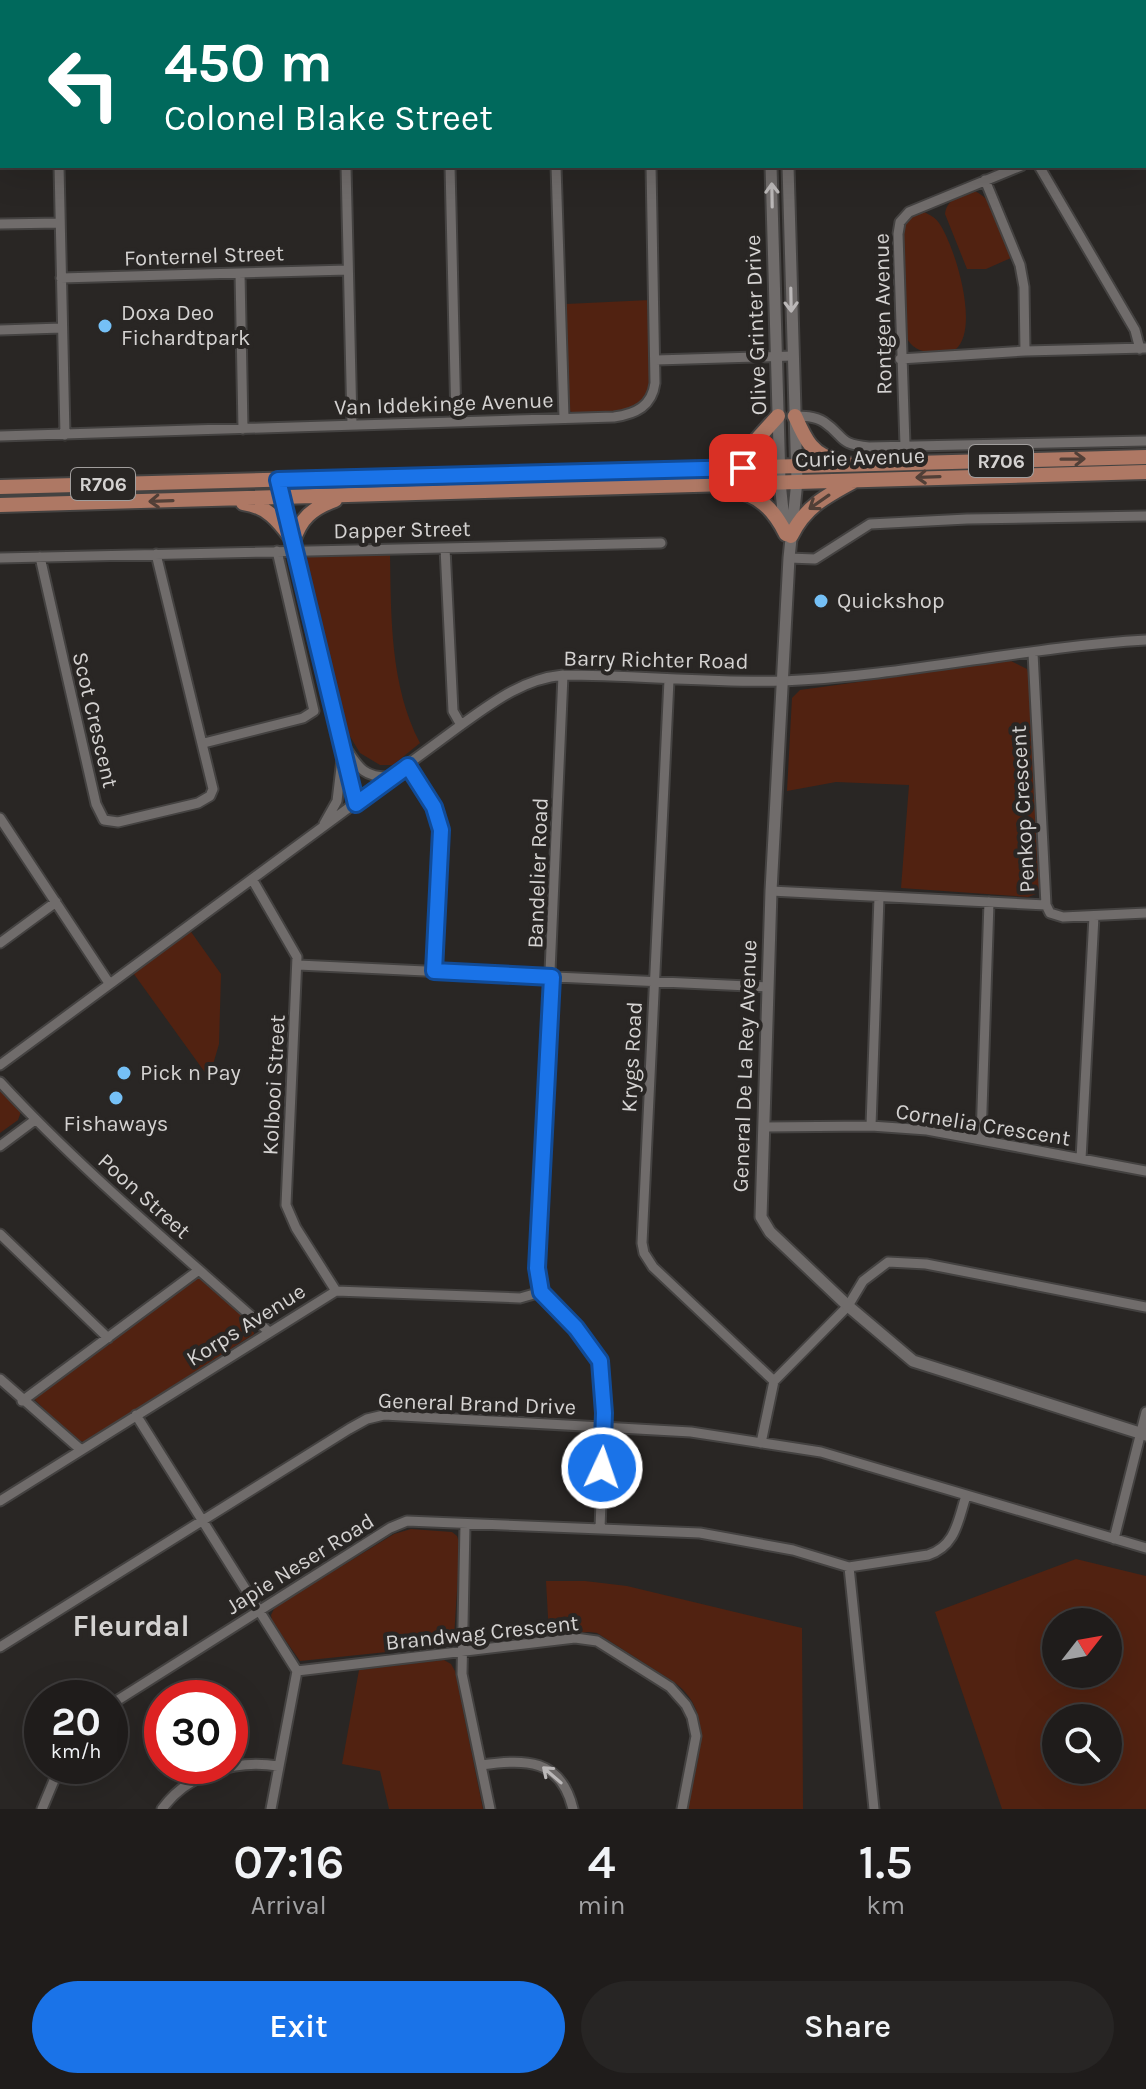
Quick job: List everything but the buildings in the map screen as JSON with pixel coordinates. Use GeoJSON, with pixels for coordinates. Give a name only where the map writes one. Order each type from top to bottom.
{"type":"FeatureCollection","features":[{"type":"Feature","properties":{"kind":"main road"},"geometry":{"type":"LineString","coordinates":[[714,469],[750,447],[778,416]]}},
{"type":"Feature","properties":{"kind":"main road"},"geometry":{"type":"LineString","coordinates":[[795,416],[807,444],[827,459],[857,472]]}},
{"type":"Feature","properties":{"kind":"main road","name":"Curie Avenue"},"geometry":{"type":"LineString","coordinates":[[0,487],[714,469],[797,474],[1146,457]]}},
{"type":"Feature","properties":{"kind":"main road"},"geometry":{"type":"LineString","coordinates":[[707,484],[759,499],[778,517],[788,535],[817,501],[857,472]]}},
{"type":"Feature","properties":{"kind":"main road","name":"Curie Avenue"},"geometry":{"type":"LineString","coordinates":[[857,472],[1146,472]]}},
{"type":"Feature","properties":{"kind":"main road","name":"Curie Avenue"},"geometry":{"type":"LineString","coordinates":[[0,505],[707,484],[780,474]]}},
{"type":"Feature","properties":{"kind":"main road"},"geometry":{"type":"LineString","coordinates":[[293,544],[301,522],[318,506],[371,494]]}},
{"type":"Feature","properties":{"kind":"main road"},"geometry":{"type":"LineString","coordinates":[[200,499],[264,508],[275,517],[293,544]]}},
{"type":"Feature","properties":{"kind":"street"},"geometry":{"type":"LineString","coordinates":[[59,168],[65,435]]}},
{"type":"Feature","properties":{"kind":"street"},"geometry":{"type":"LineString","coordinates":[[346,168],[352,424]]}},
{"type":"Feature","properties":{"kind":"street"},"geometry":{"type":"LineString","coordinates":[[450,168],[456,422]]}},
{"type":"Feature","properties":{"kind":"street"},"geometry":{"type":"LineString","coordinates":[[556,168],[564,418]]}},
{"type":"Feature","properties":{"kind":"street","name":"Van Iddekinge Avenue"},"geometry":{"type":"LineString","coordinates":[[0,436],[614,417],[642,408],[653,395],[656,360],[651,168]]}},
{"type":"Feature","properties":{"kind":"street","name":"Olive Grinter Drive"},"geometry":{"type":"LineString","coordinates":[[771,168],[780,474]]}},
{"type":"Feature","properties":{"kind":"street","name":"Olive Grinter Drive"},"geometry":{"type":"LineString","coordinates":[[788,168],[797,474]]}},
{"type":"Feature","properties":{"kind":"street","name":"Rontgen Avenue"},"geometry":{"type":"LineString","coordinates":[[905,445],[900,359],[900,222],[909,212],[1016,168]]}},
{"type":"Feature","properties":{"kind":"street"},"geometry":{"type":"LineString","coordinates":[[900,359],[1143,348],[1040,168]]}},
{"type":"Feature","properties":{"kind":"street"},"geometry":{"type":"LineString","coordinates":[[985,180],[1020,265],[1024,287],[1025,351]]}},
{"type":"Feature","properties":{"kind":"street"},"geometry":{"type":"LineString","coordinates":[[0,224],[60,223]]}},
{"type":"Feature","properties":{"kind":"street","name":"Fonternel Street"},"geometry":{"type":"LineString","coordinates":[[61,278],[348,270]]}},
{"type":"Feature","properties":{"kind":"street"},"geometry":{"type":"LineString","coordinates":[[240,273],[243,429]]}},
{"type":"Feature","properties":{"kind":"street"},"geometry":{"type":"LineString","coordinates":[[0,330],[62,328]]}},
{"type":"Feature","properties":{"kind":"street"},"geometry":{"type":"LineString","coordinates":[[656,360],[792,356]]}},
{"type":"Feature","properties":{"kind":"street","name":"Curie Avenue"},"geometry":{"type":"LineString","coordinates":[[778,416],[815,418],[851,446],[1146,441]]}},
{"type":"Feature","properties":{"kind":"street","name":"General De La Rey Avenue"},"geometry":{"type":"LineString","coordinates":[[780,474],[789,558],[767,987],[760,1211],[763,1223],[848,1306],[918,1364],[1059,1405],[1143,1434]]}},
{"type":"Feature","properties":{"kind":"street","name":"General De La Rey Avenue"},"geometry":{"type":"LineString","coordinates":[[788,535],[797,474]]}},
{"type":"Feature","properties":{"kind":"street"},"geometry":{"type":"LineString","coordinates":[[278,480],[356,804]]}},
{"type":"Feature","properties":{"kind":"street"},"geometry":{"type":"LineString","coordinates":[[789,558],[815,559],[870,524],[1146,516]]}},
{"type":"Feature","properties":{"kind":"street","name":"Dapper Street"},"geometry":{"type":"LineString","coordinates":[[0,558],[277,551],[293,544],[445,548],[661,543]]}},
{"type":"Feature","properties":{"kind":"street"},"geometry":{"type":"LineString","coordinates":[[445,548],[453,711],[461,725]]}},
{"type":"Feature","properties":{"kind":"street"},"geometry":{"type":"LineString","coordinates":[[204,743],[303,718],[314,711],[277,551]]}},
{"type":"Feature","properties":{"kind":"street","name":"Scot Crescent"},"geometry":{"type":"LineString","coordinates":[[40,557],[96,804],[104,820],[118,822],[206,800],[213,789],[156,554]]}},
{"type":"Feature","properties":{"kind":"street","name":"Barry Richter Road"},"geometry":{"type":"LineString","coordinates":[[0,1065],[461,725],[522,685],[563,675],[782,681],[885,672],[1087,644],[1146,640]]}},
{"type":"Feature","properties":{"kind":"street","name":"Penkop Crescent"},"geometry":{"type":"LineString","coordinates":[[1033,653],[1046,905],[1050,913],[1057,916],[1146,913]]}},
{"type":"Feature","properties":{"kind":"street","name":"Bandelier Road"},"geometry":{"type":"LineString","coordinates":[[541,1292],[537,1243],[552,977],[563,675]]}},
{"type":"Feature","properties":{"kind":"street","name":"Krygs Road"},"geometry":{"type":"LineString","coordinates":[[669,680],[642,1243],[644,1253],[660,1273],[774,1381]]}},
{"type":"Feature","properties":{"kind":"street"},"geometry":{"type":"LineString","coordinates":[[338,729],[346,748],[363,771],[376,778],[392,777]]}},
{"type":"Feature","properties":{"kind":"street"},"geometry":{"type":"LineString","coordinates":[[319,830],[337,801],[342,745]]}},
{"type":"Feature","properties":{"kind":"street"},"geometry":{"type":"LineString","coordinates":[[408,766],[430,799],[440,821],[434,971]]}},
{"type":"Feature","properties":{"kind":"street"},"geometry":{"type":"LineString","coordinates":[[0,818],[109,983]]}},
{"type":"Feature","properties":{"kind":"street","name":"Kolbooi Street"},"geometry":{"type":"LineString","coordinates":[[252,879],[295,952],[298,965],[286,1205],[296,1228],[336,1291]]}},
{"type":"Feature","properties":{"kind":"street"},"geometry":{"type":"LineString","coordinates":[[771,891],[1046,905]]}},
{"type":"Feature","properties":{"kind":"street"},"geometry":{"type":"LineString","coordinates":[[871,1126],[879,897]]}},
{"type":"Feature","properties":{"kind":"street"},"geometry":{"type":"LineString","coordinates":[[0,943],[56,902]]}},
{"type":"Feature","properties":{"kind":"street"},"geometry":{"type":"LineString","coordinates":[[981,1139],[989,902]]}},
{"type":"Feature","properties":{"kind":"street"},"geometry":{"type":"LineString","coordinates":[[1081,1159],[1094,916]]}},
{"type":"Feature","properties":{"kind":"street"},"geometry":{"type":"LineString","coordinates":[[298,965],[767,987]]}},
{"type":"Feature","properties":{"kind":"street","name":"Poon Street"},"geometry":{"type":"LineString","coordinates":[[0,1082],[35,1120],[269,1332]]}},
{"type":"Feature","properties":{"kind":"street"},"geometry":{"type":"LineString","coordinates":[[0,1146],[35,1120]]}},
{"type":"Feature","properties":{"kind":"street","name":"Cornelia Crescent"},"geometry":{"type":"LineString","coordinates":[[765,1127],[871,1126],[927,1130],[1146,1171]]}},
{"type":"Feature","properties":{"kind":"street"},"geometry":{"type":"LineString","coordinates":[[0,1234],[108,1338]]}},
{"type":"Feature","properties":{"kind":"street"},"geometry":{"type":"LineString","coordinates":[[761,1443],[774,1381],[848,1306],[863,1281],[886,1263],[926,1264],[1146,1307]]}},
{"type":"Feature","properties":{"kind":"street"},"geometry":{"type":"LineString","coordinates":[[22,1401],[199,1270]]}},
{"type":"Feature","properties":{"kind":"street","name":"Korps Avenue"},"geometry":{"type":"LineString","coordinates":[[0,1501],[336,1291],[520,1298],[541,1292]]}},
{"type":"Feature","properties":{"kind":"street"},"geometry":{"type":"LineString","coordinates":[[541,1292],[576,1328],[600,1361],[604,1426],[600,1528]]}},
{"type":"Feature","properties":{"kind":"street"},"geometry":{"type":"LineString","coordinates":[[0,1379],[80,1449]]}},
{"type":"Feature","properties":{"kind":"street"},"geometry":{"type":"LineString","coordinates":[[1114,1539],[1143,1434],[1146,1412]]}},
{"type":"Feature","properties":{"kind":"street"},"geometry":{"type":"LineString","coordinates":[[136,1415],[297,1671],[271,1809]]}},
{"type":"Feature","properties":{"kind":"street","name":"General Brand Drive"},"geometry":{"type":"LineString","coordinates":[[0,1647],[367,1419],[384,1415],[691,1432],[821,1452],[1146,1548]]}},
{"type":"Feature","properties":{"kind":"street","name":"Japie Neser Road"},"geometry":{"type":"LineString","coordinates":[[128,1694],[399,1523],[407,1521],[713,1535],[793,1550],[849,1567],[928,1555],[940,1550],[951,1540],[966,1496]]}},
{"type":"Feature","properties":{"kind":"street"},"geometry":{"type":"LineString","coordinates":[[465,1525],[462,1674],[490,1809]]}},
{"type":"Feature","properties":{"kind":"street"},"geometry":{"type":"LineString","coordinates":[[849,1567],[874,1809]]}},
{"type":"Feature","properties":{"kind":"street","name":"Brandwag Crescent"},"geometry":{"type":"LineString","coordinates":[[297,1671],[575,1638],[588,1639],[605,1646],[670,1687],[692,1717],[696,1736],[682,1809]]}},
{"type":"Feature","properties":{"kind":"street"},"geometry":{"type":"LineString","coordinates":[[481,1765],[525,1761],[552,1771],[560,1779],[573,1809]]}},
{"type":"Feature","properties":{"kind":"street"},"geometry":{"type":"LineString","coordinates":[[162,1809],[182,1790],[215,1770],[233,1766],[278,1766]]}},
{"type":"Feature","properties":{"kind":"street"},"geometry":{"type":"LineString","coordinates":[[42,1809],[52,1784]]}},
{"type":"Feature","properties":{"kind":"shaded area"},"geometry":{"type":"Polygon","coordinates":[[[974,191],[982,195],[994,210],[1013,257],[986,269],[967,269],[945,214],[952,201],[974,191]]]}},
{"type":"Feature","properties":{"kind":"shaded area"},"geometry":{"type":"Polygon","coordinates":[[[924,212],[939,223],[958,267],[966,324],[963,338],[956,349],[926,352],[914,347],[905,335],[903,224],[915,213],[924,212]]]}},
{"type":"Feature","properties":{"kind":"shaded area"},"geometry":{"type":"Polygon","coordinates":[[[650,300],[652,383],[644,403],[623,413],[575,414],[570,411],[567,402],[566,304],[650,300]]]}},
{"type":"Feature","properties":{"kind":"shaded area"},"geometry":{"type":"Polygon","coordinates":[[[390,553],[394,650],[403,698],[420,743],[393,765],[380,765],[360,753],[342,723],[304,561],[310,555],[390,553]]]}},
{"type":"Feature","properties":{"kind":"shaded area"},"geometry":{"type":"Polygon","coordinates":[[[1011,661],[1027,669],[1030,680],[1040,886],[1036,894],[1028,897],[901,888],[909,785],[836,782],[787,791],[792,698],[800,690],[1011,661]]]}},
{"type":"Feature","properties":{"kind":"shaded area"},"geometry":{"type":"Polygon","coordinates":[[[189,929],[221,974],[219,1044],[209,1078],[131,970],[189,929]]]}},
{"type":"Feature","properties":{"kind":"shaded area"},"geometry":{"type":"Polygon","coordinates":[[[0,1087],[22,1109],[18,1120],[0,1133],[0,1087]]]}},
{"type":"Feature","properties":{"kind":"shaded area"},"geometry":{"type":"Polygon","coordinates":[[[196,1276],[203,1277],[253,1323],[254,1334],[85,1442],[75,1440],[35,1400],[37,1392],[196,1276]]]}},
{"type":"Feature","properties":{"kind":"shaded area"},"geometry":{"type":"Polygon","coordinates":[[[411,1529],[452,1532],[457,1536],[460,1545],[454,1637],[445,1646],[300,1661],[272,1621],[275,1607],[394,1534],[411,1529]]]}},
{"type":"Feature","properties":{"kind":"shaded area"},"geometry":{"type":"Polygon","coordinates":[[[1076,1559],[1146,1576],[1146,1809],[1002,1809],[935,1612],[1076,1559]]]}},
{"type":"Feature","properties":{"kind":"shaded area"},"geometry":{"type":"Polygon","coordinates":[[[546,1581],[585,1581],[627,1586],[802,1628],[803,1809],[687,1809],[700,1741],[696,1709],[688,1695],[674,1682],[597,1633],[549,1635],[546,1581]]]}},
{"type":"Feature","properties":{"kind":"shaded area"},"geometry":{"type":"Polygon","coordinates":[[[444,1660],[455,1671],[483,1809],[389,1809],[380,1771],[342,1764],[359,1670],[444,1660]]]}},
{"type":"Feature","properties":{"kind":"place","name":"Doxa Deo Fichardtpark"},"geometry":{"type":"Point","coordinates":[105,326]}},
{"type":"Feature","properties":{"kind":"place","name":"Quickshop"},"geometry":{"type":"Point","coordinates":[821,601]}},
{"type":"Feature","properties":{"kind":"place","name":"Pick n Pay"},"geometry":{"type":"Point","coordinates":[124,1073]}},
{"type":"Feature","properties":{"kind":"place","name":"Fishaways"},"geometry":{"type":"Point","coordinates":[116,1098]}},
{"type":"Feature","properties":{"kind":"district","name":"Fleurdal"},"geometry":{"type":"Point","coordinates":[131,1626]}},
{"type":"Feature","properties":{"kind":"route"},"geometry":{"type":"LineString","coordinates":[[602,1468],[604,1413],[600,1361],[560,1308],[541,1292],[537,1268],[552,977],[434,971],[440,821],[430,799],[408,766],[356,804],[278,480],[743,468]]}}]}
